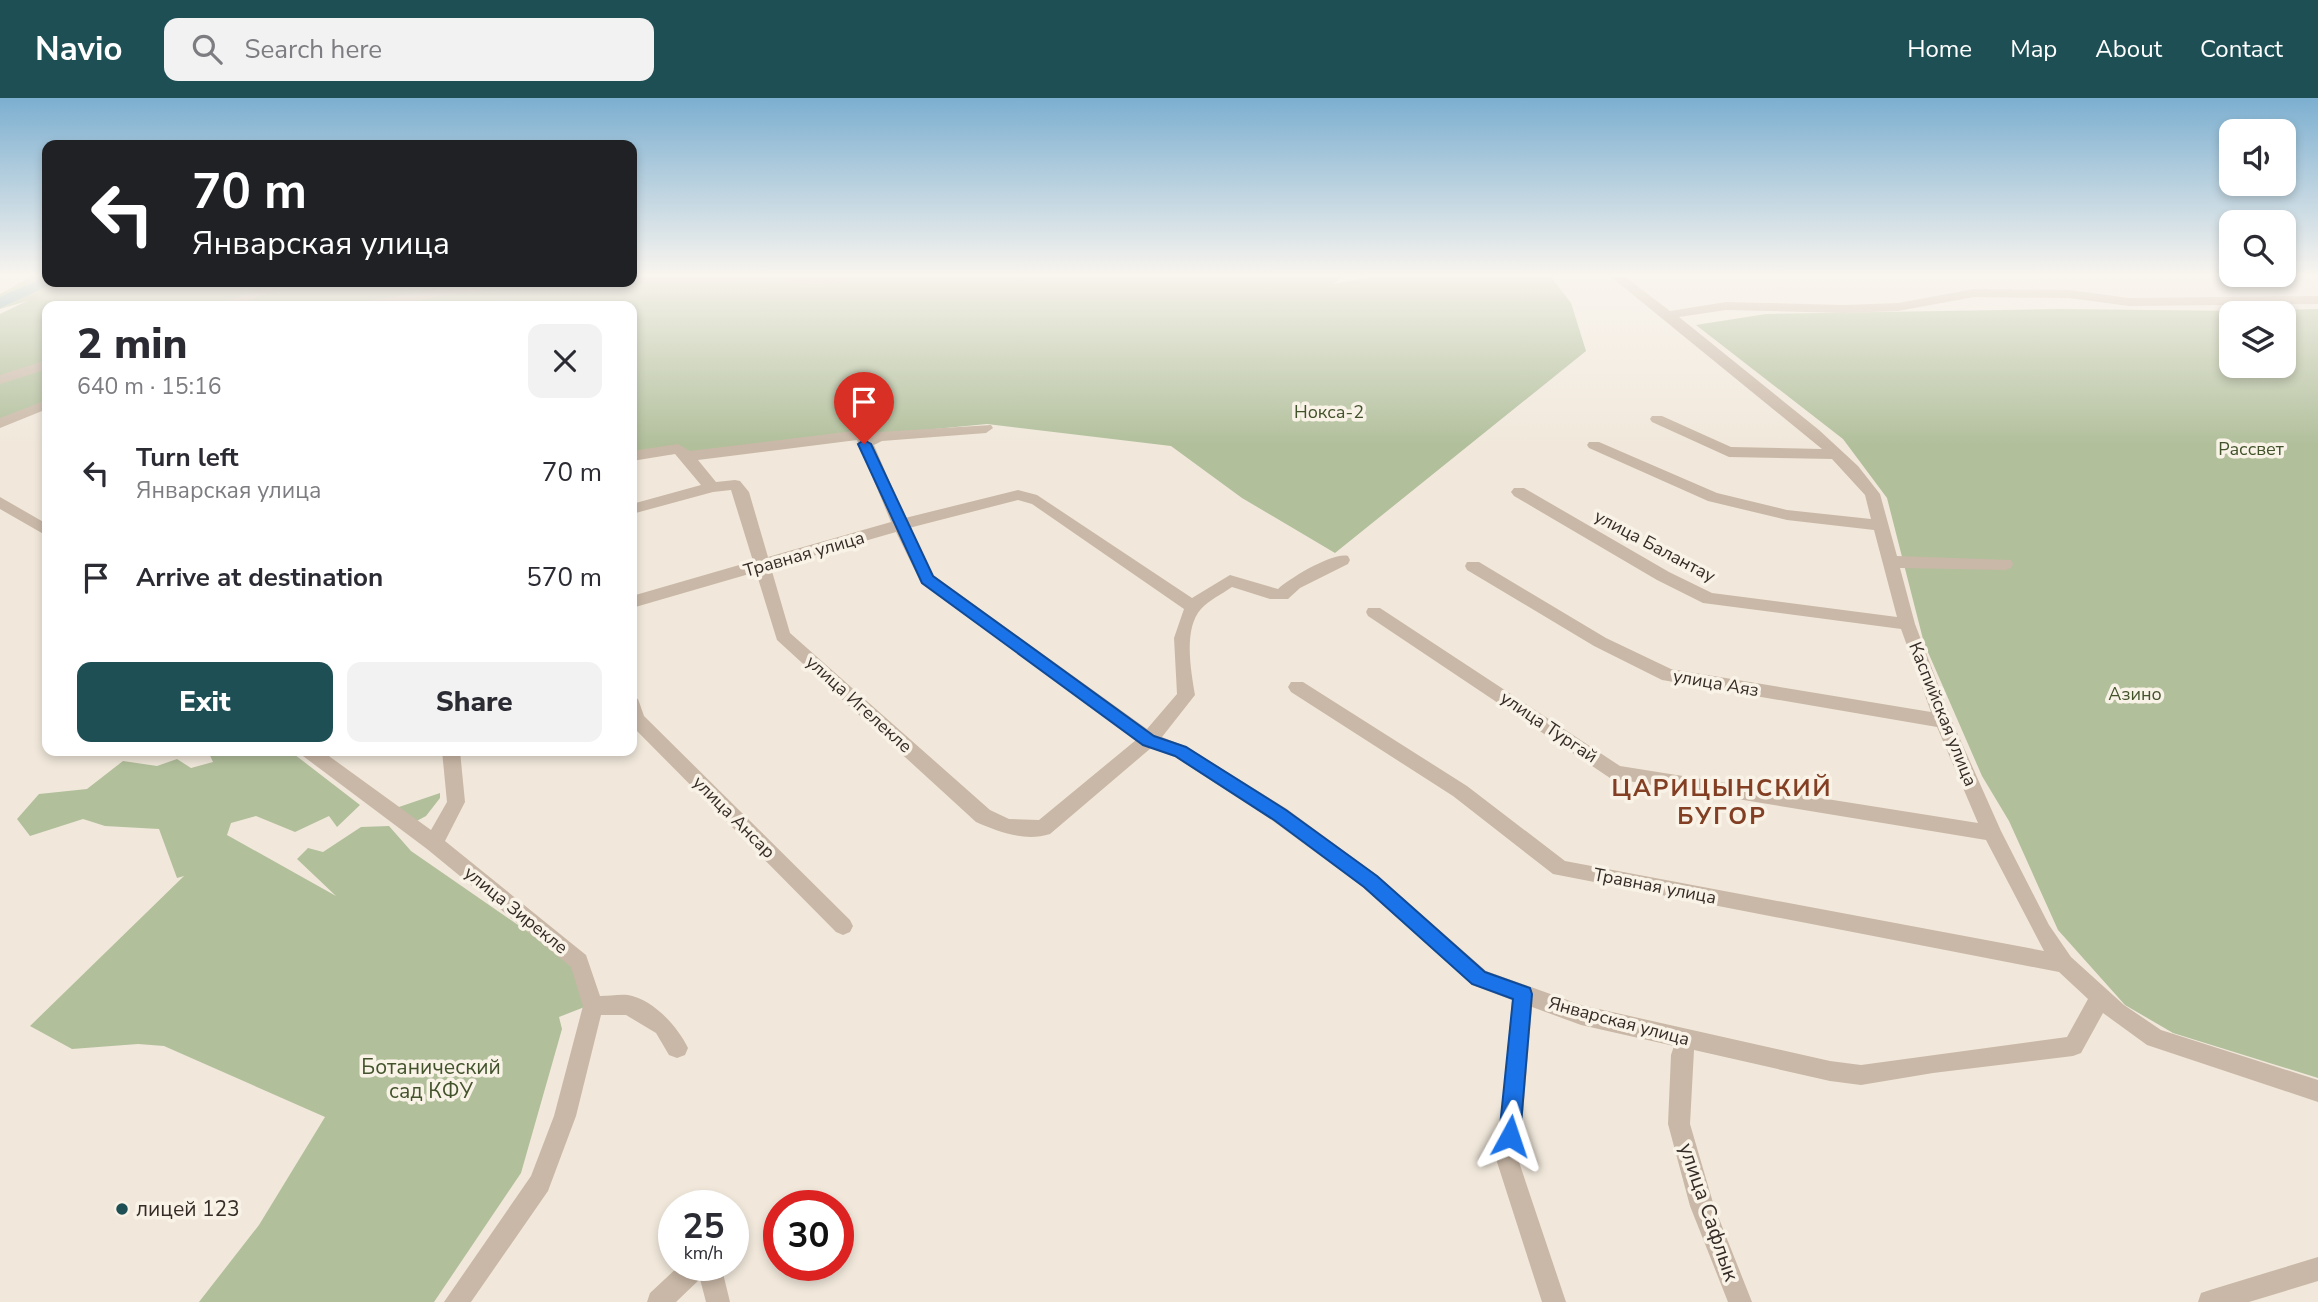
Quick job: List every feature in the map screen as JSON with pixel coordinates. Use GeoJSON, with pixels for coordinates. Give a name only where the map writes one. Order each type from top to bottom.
{"type":"FeatureCollection","features":[{"type":"Feature","properties":{"kind":"street","name":"Каспийская улица"},"geometry":{"type":"LineString","coordinates":[[1688,332],[1814,433],[1853,470],[1872,494],[1907,624],[1943,721],[1992,833],[2042,932],[2064,964],[2100,998],[2155,1038],[2318,1091]]}},
{"type":"Feature","properties":{"kind":"street"},"geometry":{"type":"LineString","coordinates":[[0,380],[42,365]]}},
{"type":"Feature","properties":{"kind":"street"},"geometry":{"type":"LineString","coordinates":[[0,423],[42,406]]}},
{"type":"Feature","properties":{"kind":"street"},"geometry":{"type":"LineString","coordinates":[[1657,419],[1729,452],[1835,454]]}},
{"type":"Feature","properties":{"kind":"street"},"geometry":{"type":"LineString","coordinates":[[688,456],[986,428]]}},
{"type":"Feature","properties":{"kind":"street","name":"Январская улица"},"geometry":{"type":"LineString","coordinates":[[863,440],[927,579],[1149,740],[1181,751],[1280,815],[1371,882],[1479,978],[1581,1015],[1830,1072],[1861,1075],[1933,1063],[2073,1046],[2100,998]]}},
{"type":"Feature","properties":{"kind":"street"},"geometry":{"type":"LineString","coordinates":[[1594,445],[1713,497],[1787,515],[1882,526]]}},
{"type":"Feature","properties":{"kind":"street"},"geometry":{"type":"LineString","coordinates":[[637,455],[678,449],[688,456],[700,477],[713,487]]}},
{"type":"Feature","properties":{"kind":"street","name":"улица Игелекле"},"geometry":{"type":"LineString","coordinates":[[713,487],[734,485],[741,492],[783,636],[983,817],[1008,827],[1043,828],[1149,740],[1186,695],[1181,662],[1186,628],[1193,607]]}},
{"type":"Feature","properties":{"kind":"street"},"geometry":{"type":"LineString","coordinates":[[637,508],[713,487]]}},
{"type":"Feature","properties":{"kind":"street","name":"улица Балантау"},"geometry":{"type":"LineString","coordinates":[[1519,492],[1663,576],[1709,599],[1907,624]]}},
{"type":"Feature","properties":{"kind":"street","name":"Травная улица"},"geometry":{"type":"LineString","coordinates":[[637,601],[900,525],[1018,495],[1037,499],[1193,607]]}},
{"type":"Feature","properties":{"kind":"street"},"geometry":{"type":"LineString","coordinates":[[0,502],[42,528]]}},
{"type":"Feature","properties":{"kind":"street"},"geometry":{"type":"LineString","coordinates":[[1193,607],[1230,582],[1262,589],[1273,595],[1282,595],[1294,584],[1342,559]]}},
{"type":"Feature","properties":{"kind":"street"},"geometry":{"type":"LineString","coordinates":[[1891,562],[2006,564]]}},
{"type":"Feature","properties":{"kind":"street","name":"улица Аяз"},"geometry":{"type":"LineString","coordinates":[[1473,566],[1600,642],[1668,675],[1943,721]]}},
{"type":"Feature","properties":{"kind":"street","name":"улица Тургай"},"geometry":{"type":"LineString","coordinates":[[1374,612],[1616,773],[1992,833]]}},
{"type":"Feature","properties":{"kind":"street","name":"Травная улица"},"geometry":{"type":"LineString","coordinates":[[1297,687],[1460,790],[1560,868],[2064,964]]}},
{"type":"Feature","properties":{"kind":"street","name":"улица Ансар"},"geometry":{"type":"LineString","coordinates":[[637,720],[843,926]]}},
{"type":"Feature","properties":{"kind":"street","name":"улица Зирекле"},"geometry":{"type":"LineString","coordinates":[[316,756],[434,843],[579,962],[593,1006]]}},
{"type":"Feature","properties":{"kind":"street"},"geometry":{"type":"LineString","coordinates":[[434,843],[456,802],[451,756]]}},
{"type":"Feature","properties":{"kind":"street"},"geometry":{"type":"LineString","coordinates":[[1523,994],[1507,1161],[1554,1302]]}},
{"type":"Feature","properties":{"kind":"street"},"geometry":{"type":"LineString","coordinates":[[456,1302],[540,1183],[565,1116],[593,1006],[629,1005],[663,1026],[677,1048]]}},
{"type":"Feature","properties":{"kind":"street","name":"улица Сафлык"},"geometry":{"type":"LineString","coordinates":[[1687,1039],[1682,1055],[1679,1124],[1702,1206],[1740,1302]]}},
{"type":"Feature","properties":{"kind":"street"},"geometry":{"type":"LineString","coordinates":[[2210,1302],[2318,1269]]}},
{"type":"Feature","properties":{"kind":"street"},"geometry":{"type":"LineString","coordinates":[[659,1302],[681,1281]]}},
{"type":"Feature","properties":{"kind":"street"},"geometry":{"type":"LineString","coordinates":[[713,1281],[719,1302]]}},
{"type":"Feature","properties":{"kind":"green space"},"geometry":{"type":"Polygon","coordinates":[[[0,332],[42,332],[42,403],[0,420],[0,332]]]}},
{"type":"Feature","properties":{"kind":"green space","name":"Нокса-2"},"geometry":{"type":"Polygon","coordinates":[[[637,332],[1580,332],[1586,351],[1335,553],[1242,498],[1171,446],[987,424],[637,458],[637,332]]]}},
{"type":"Feature","properties":{"kind":"green space","name":"Азино"},"geometry":{"type":"Polygon","coordinates":[[[1705,332],[2219,332],[2219,378],[2296,378],[2296,332],[2318,332],[2318,1078],[2173,1033],[2125,1005],[2058,930],[2009,821],[1982,776],[1924,643],[1887,498],[1843,439],[1705,332]]]}},
{"type":"Feature","properties":{"kind":"green space","name":"Ботанический сад КФУ"},"geometry":{"type":"Polygon","coordinates":[[[210,756],[296,756],[360,805],[337,827],[329,816],[295,832],[256,816],[231,823],[227,835],[336,896],[297,859],[308,848],[323,852],[361,827],[389,826],[411,851],[573,963],[587,1006],[559,1017],[562,1029],[521,1173],[434,1302],[199,1302],[259,1225],[325,1117],[164,1046],[138,1044],[72,1049],[30,1026],[184,876],[177,878],[159,829],[105,826],[83,819],[30,836],[17,819],[39,794],[87,789],[123,761],[157,766],[177,759],[191,768],[213,762],[210,756]]]}},
{"type":"Feature","properties":{"kind":"green space"},"geometry":{"type":"Polygon","coordinates":[[[440,793],[440,798],[426,816],[411,824],[396,808],[440,793]]]}},
{"type":"Feature","properties":{"kind":"place","name":"лицей 123"},"geometry":{"type":"Point","coordinates":[122,1209]}},
{"type":"Feature","properties":{"kind":"district","name":"ЦАРИЦЫНСКИЙ БУГОР"},"geometry":{"type":"Point","coordinates":[1722,802]}},
{"type":"Feature","properties":{"kind":"route"},"geometry":{"type":"LineString","coordinates":[[864,444],[927,579],[1149,740],[1181,751],[1257,803],[1280,815],[1371,882],[1479,978],[1523,994],[1510,1136]]}},
{"type":"Feature","properties":{"kind":"park label","name":"Рассвет"},"geometry":{"type":"Point","coordinates":[2251,449]}}]}
